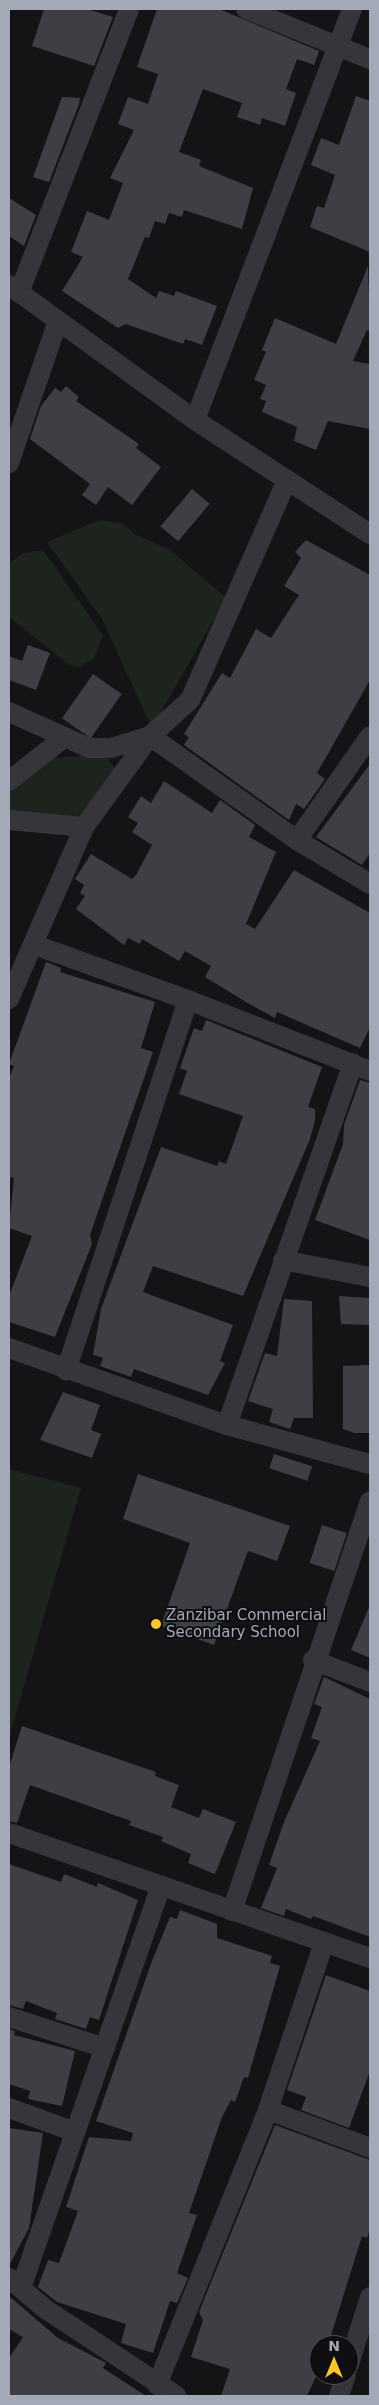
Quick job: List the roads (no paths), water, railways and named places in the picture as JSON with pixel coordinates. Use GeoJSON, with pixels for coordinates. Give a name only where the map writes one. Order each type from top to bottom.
{"type":"FeatureCollection","features":[{"type":"Feature","properties":{"kind":"street"},"geometry":{"type":"LineString","coordinates":[[129,9],[14,289],[195,420],[370,534]]}},
{"type":"Feature","properties":{"kind":"street"},"geometry":{"type":"LineString","coordinates":[[246,9],[370,59]]}},
{"type":"Feature","properties":{"kind":"street"},"geometry":{"type":"LineString","coordinates":[[195,420],[339,48],[352,9]]}},
{"type":"Feature","properties":{"kind":"street"},"geometry":{"type":"LineString","coordinates":[[9,463],[58,321]]}},
{"type":"Feature","properties":{"kind":"street"},"geometry":{"type":"LineString","coordinates":[[9,1000],[35,945],[84,827],[150,736],[190,700],[287,480]]}},
{"type":"Feature","properties":{"kind":"street"},"geometry":{"type":"LineString","coordinates":[[9,712],[89,748],[111,748],[150,736]]}},
{"type":"Feature","properties":{"kind":"street"},"geometry":{"type":"LineString","coordinates":[[150,736],[298,840],[370,884]]}},
{"type":"Feature","properties":{"kind":"street"},"geometry":{"type":"LineString","coordinates":[[298,840],[370,736]]}},
{"type":"Feature","properties":{"kind":"street"},"geometry":{"type":"LineString","coordinates":[[9,781],[65,737]]}},
{"type":"Feature","properties":{"kind":"street"},"geometry":{"type":"LineString","coordinates":[[9,820],[84,827]]}},
{"type":"Feature","properties":{"kind":"street"},"geometry":{"type":"LineString","coordinates":[[35,945],[188,1000],[362,1067],[283,1260],[227,1425]]}},
{"type":"Feature","properties":{"kind":"street"},"geometry":{"type":"LineString","coordinates":[[66,1370],[188,1000]]}},
{"type":"Feature","properties":{"kind":"street"},"geometry":{"type":"LineString","coordinates":[[283,1260],[370,1277]]}},
{"type":"Feature","properties":{"kind":"street"},"geometry":{"type":"LineString","coordinates":[[9,1348],[66,1370],[227,1425],[370,1464]]}},
{"type":"Feature","properties":{"kind":"street"},"geometry":{"type":"LineString","coordinates":[[232,1911],[313,1660],[370,1502]]}},
{"type":"Feature","properties":{"kind":"street"},"geometry":{"type":"LineString","coordinates":[[313,1660],[370,1682]]}},
{"type":"Feature","properties":{"kind":"street"},"geometry":{"type":"LineString","coordinates":[[9,1833],[370,1958]]}},
{"type":"Feature","properties":{"kind":"street"},"geometry":{"type":"LineString","coordinates":[[161,1886],[75,2132],[15,2281],[44,2308],[177,2396]]}},
{"type":"Feature","properties":{"kind":"street"},"geometry":{"type":"LineString","coordinates":[[157,2384],[268,2110],[324,1943]]}},
{"type":"Feature","properties":{"kind":"street"},"geometry":{"type":"LineString","coordinates":[[9,2017],[105,2048]]}},
{"type":"Feature","properties":{"kind":"street"},"geometry":{"type":"LineString","coordinates":[[9,2108],[75,2132]]}},
{"type":"Feature","properties":{"kind":"street"},"geometry":{"type":"LineString","coordinates":[[268,2110],[370,2148]]}},
{"type":"Feature","properties":{"kind":"street"},"geometry":{"type":"LineString","coordinates":[[358,2335],[370,2297]]}},
{"type":"Feature","properties":{"kind":"place","name":"Zanzibar Commercial Secondary School"},"geometry":{"type":"Point","coordinates":[156,1624]}}]}
